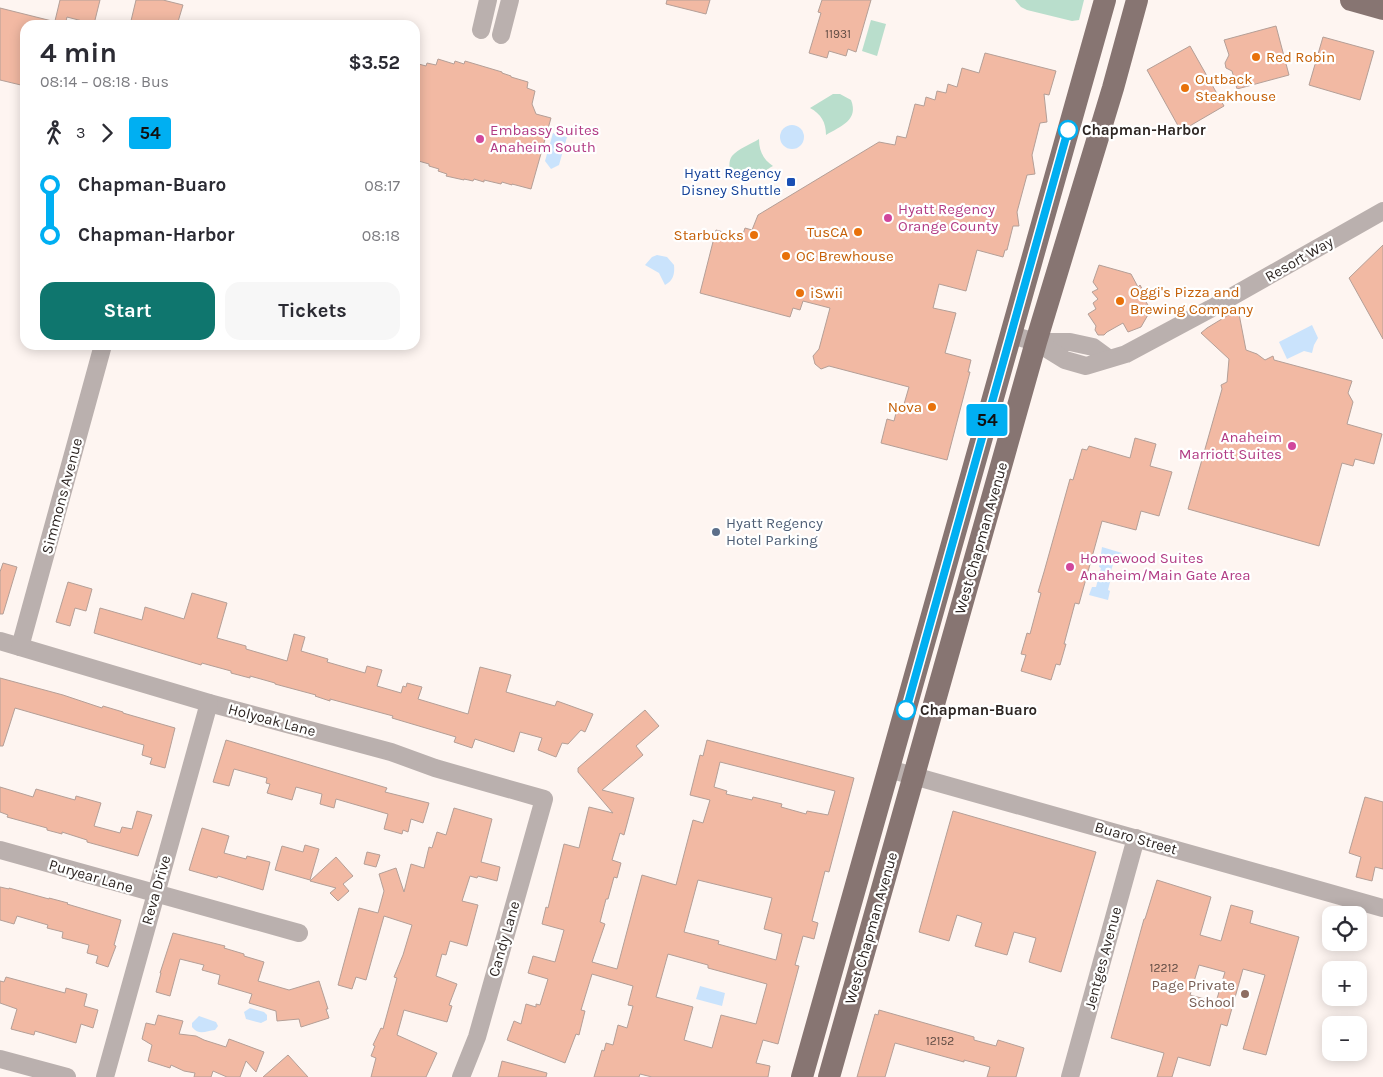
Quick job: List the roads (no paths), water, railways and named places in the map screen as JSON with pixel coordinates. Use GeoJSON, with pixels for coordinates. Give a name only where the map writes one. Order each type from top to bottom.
{"type":"FeatureCollection","features":[{"type":"Feature","properties":{"kind":"main road","name":"West Chapman Avenue"},"geometry":{"type":"LineString","coordinates":[[802,1077],[1105,0]]}},
{"type":"Feature","properties":{"kind":"main road","name":"West Chapman Avenue"},"geometry":{"type":"LineString","coordinates":[[829,1077],[1036,342],[1113,88],[1137,0]]}},
{"type":"Feature","properties":{"kind":"main road"},"geometry":{"type":"LineString","coordinates":[[1351,0],[1383,9]]}},
{"type":"Feature","properties":{"kind":"street"},"geometry":{"type":"LineString","coordinates":[[481,30],[488,0]]}},
{"type":"Feature","properties":{"kind":"street"},"geometry":{"type":"LineString","coordinates":[[501,35],[510,0]]}},
{"type":"Feature","properties":{"kind":"street","name":"Resort Way"},"geometry":{"type":"LineString","coordinates":[[1011,335],[1036,342],[1070,342],[1093,347],[1108,358],[1126,354],[1383,211]]}},
{"type":"Feature","properties":{"kind":"street","name":"Simmons Avenue"},"geometry":{"type":"LineString","coordinates":[[20,647],[102,350]]}},
{"type":"Feature","properties":{"kind":"street","name":"Holyoak Lane"},"geometry":{"type":"LineString","coordinates":[[0,641],[209,703],[392,752],[435,768],[544,799]]}},
{"type":"Feature","properties":{"kind":"street","name":"Reva Drive"},"geometry":{"type":"LineString","coordinates":[[104,1077],[209,703]]}},
{"type":"Feature","properties":{"kind":"street","name":"Buaro Street"},"geometry":{"type":"LineString","coordinates":[[889,769],[1383,908]]}},
{"type":"Feature","properties":{"kind":"street","name":"Candy Lane"},"geometry":{"type":"LineString","coordinates":[[461,1077],[477,1038],[544,799]]}},
{"type":"Feature","properties":{"kind":"street","name":"Jentges Avenue"},"geometry":{"type":"LineString","coordinates":[[1070,1077],[1136,838]]}},
{"type":"Feature","properties":{"kind":"street","name":"Puryear Lane"},"geometry":{"type":"LineString","coordinates":[[0,850],[299,933]]}},
{"type":"Feature","properties":{"kind":"street"},"geometry":{"type":"LineString","coordinates":[[0,1058],[67,1077]]}},
{"type":"Feature","properties":{"kind":"water"},"geometry":{"type":"Polygon","coordinates":[[[792,125],[801,128],[804,137],[801,146],[792,149],[783,146],[780,137],[783,128],[792,125]]]}},
{"type":"Feature","properties":{"kind":"water"},"geometry":{"type":"Polygon","coordinates":[[[561,131],[563,136],[567,137],[559,165],[551,169],[545,161],[553,133],[556,134],[561,131]]]}},
{"type":"Feature","properties":{"kind":"water"},"geometry":{"type":"Polygon","coordinates":[[[657,255],[667,257],[674,265],[673,277],[665,285],[659,273],[645,265],[652,257],[657,255]]]}},
{"type":"Feature","properties":{"kind":"water"},"geometry":{"type":"Polygon","coordinates":[[[1312,325],[1318,338],[1312,353],[1304,351],[1287,359],[1279,342],[1312,325]]]}},
{"type":"Feature","properties":{"kind":"water"},"geometry":{"type":"Polygon","coordinates":[[[1102,547],[1122,553],[1119,561],[1114,561],[1110,574],[1112,574],[1108,590],[1110,591],[1108,600],[1089,595],[1092,587],[1096,587],[1101,568],[1099,567],[1102,547]]]}},
{"type":"Feature","properties":{"kind":"water"},"geometry":{"type":"Polygon","coordinates":[[[700,986],[725,993],[722,1006],[696,999],[700,986]]]}},
{"type":"Feature","properties":{"kind":"water"},"geometry":{"type":"Polygon","coordinates":[[[250,1008],[264,1012],[267,1015],[267,1020],[261,1023],[246,1019],[244,1012],[250,1008]]]}},
{"type":"Feature","properties":{"kind":"water"},"geometry":{"type":"Polygon","coordinates":[[[199,1016],[216,1022],[218,1026],[215,1030],[203,1032],[195,1030],[192,1027],[192,1023],[199,1016]]]}},
{"type":"Feature","properties":{"kind":"place","name":"Red Robin"},"geometry":{"type":"Point","coordinates":[1256,57]}},
{"type":"Feature","properties":{"kind":"place","name":"Outback Steakhouse"},"geometry":{"type":"Point","coordinates":[1185,88]}},
{"type":"Feature","properties":{"kind":"place","name":"Chapman-Harbor"},"geometry":{"type":"Point","coordinates":[1068,130]}},
{"type":"Feature","properties":{"kind":"place","name":"Embassy Suites Anaheim South"},"geometry":{"type":"Point","coordinates":[480,139]}},
{"type":"Feature","properties":{"kind":"place","name":"Hyatt Regency Disney Shuttle"},"geometry":{"type":"Point","coordinates":[791,182]}},
{"type":"Feature","properties":{"kind":"place","name":"Hyatt Regency Orange County"},"geometry":{"type":"Point","coordinates":[888,218]}},
{"type":"Feature","properties":{"kind":"place","name":"TusCA"},"geometry":{"type":"Point","coordinates":[858,232]}},
{"type":"Feature","properties":{"kind":"place","name":"Starbucks"},"geometry":{"type":"Point","coordinates":[754,235]}},
{"type":"Feature","properties":{"kind":"place","name":"OC Brewhouse"},"geometry":{"type":"Point","coordinates":[786,256]}},
{"type":"Feature","properties":{"kind":"place","name":"iSwii"},"geometry":{"type":"Point","coordinates":[800,293]}},
{"type":"Feature","properties":{"kind":"place","name":"Oggi's Pizza and Brewing Company"},"geometry":{"type":"Point","coordinates":[1120,301]}},
{"type":"Feature","properties":{"kind":"place","name":"Nova"},"geometry":{"type":"Point","coordinates":[932,407]}},
{"type":"Feature","properties":{"kind":"place","name":"Anaheim Marriott Suites"},"geometry":{"type":"Point","coordinates":[1292,446]}},
{"type":"Feature","properties":{"kind":"place","name":"Hyatt Regency Hotel Parking"},"geometry":{"type":"Point","coordinates":[716,532]}},
{"type":"Feature","properties":{"kind":"place","name":"Homewood Suites Anaheim/Main Gate Area"},"geometry":{"type":"Point","coordinates":[1070,567]}},
{"type":"Feature","properties":{"kind":"place","name":"Chapman-Buaro"},"geometry":{"type":"Point","coordinates":[906,710]}},
{"type":"Feature","properties":{"kind":"place","name":"Page Private School"},"geometry":{"type":"Point","coordinates":[1245,994]}}]}
